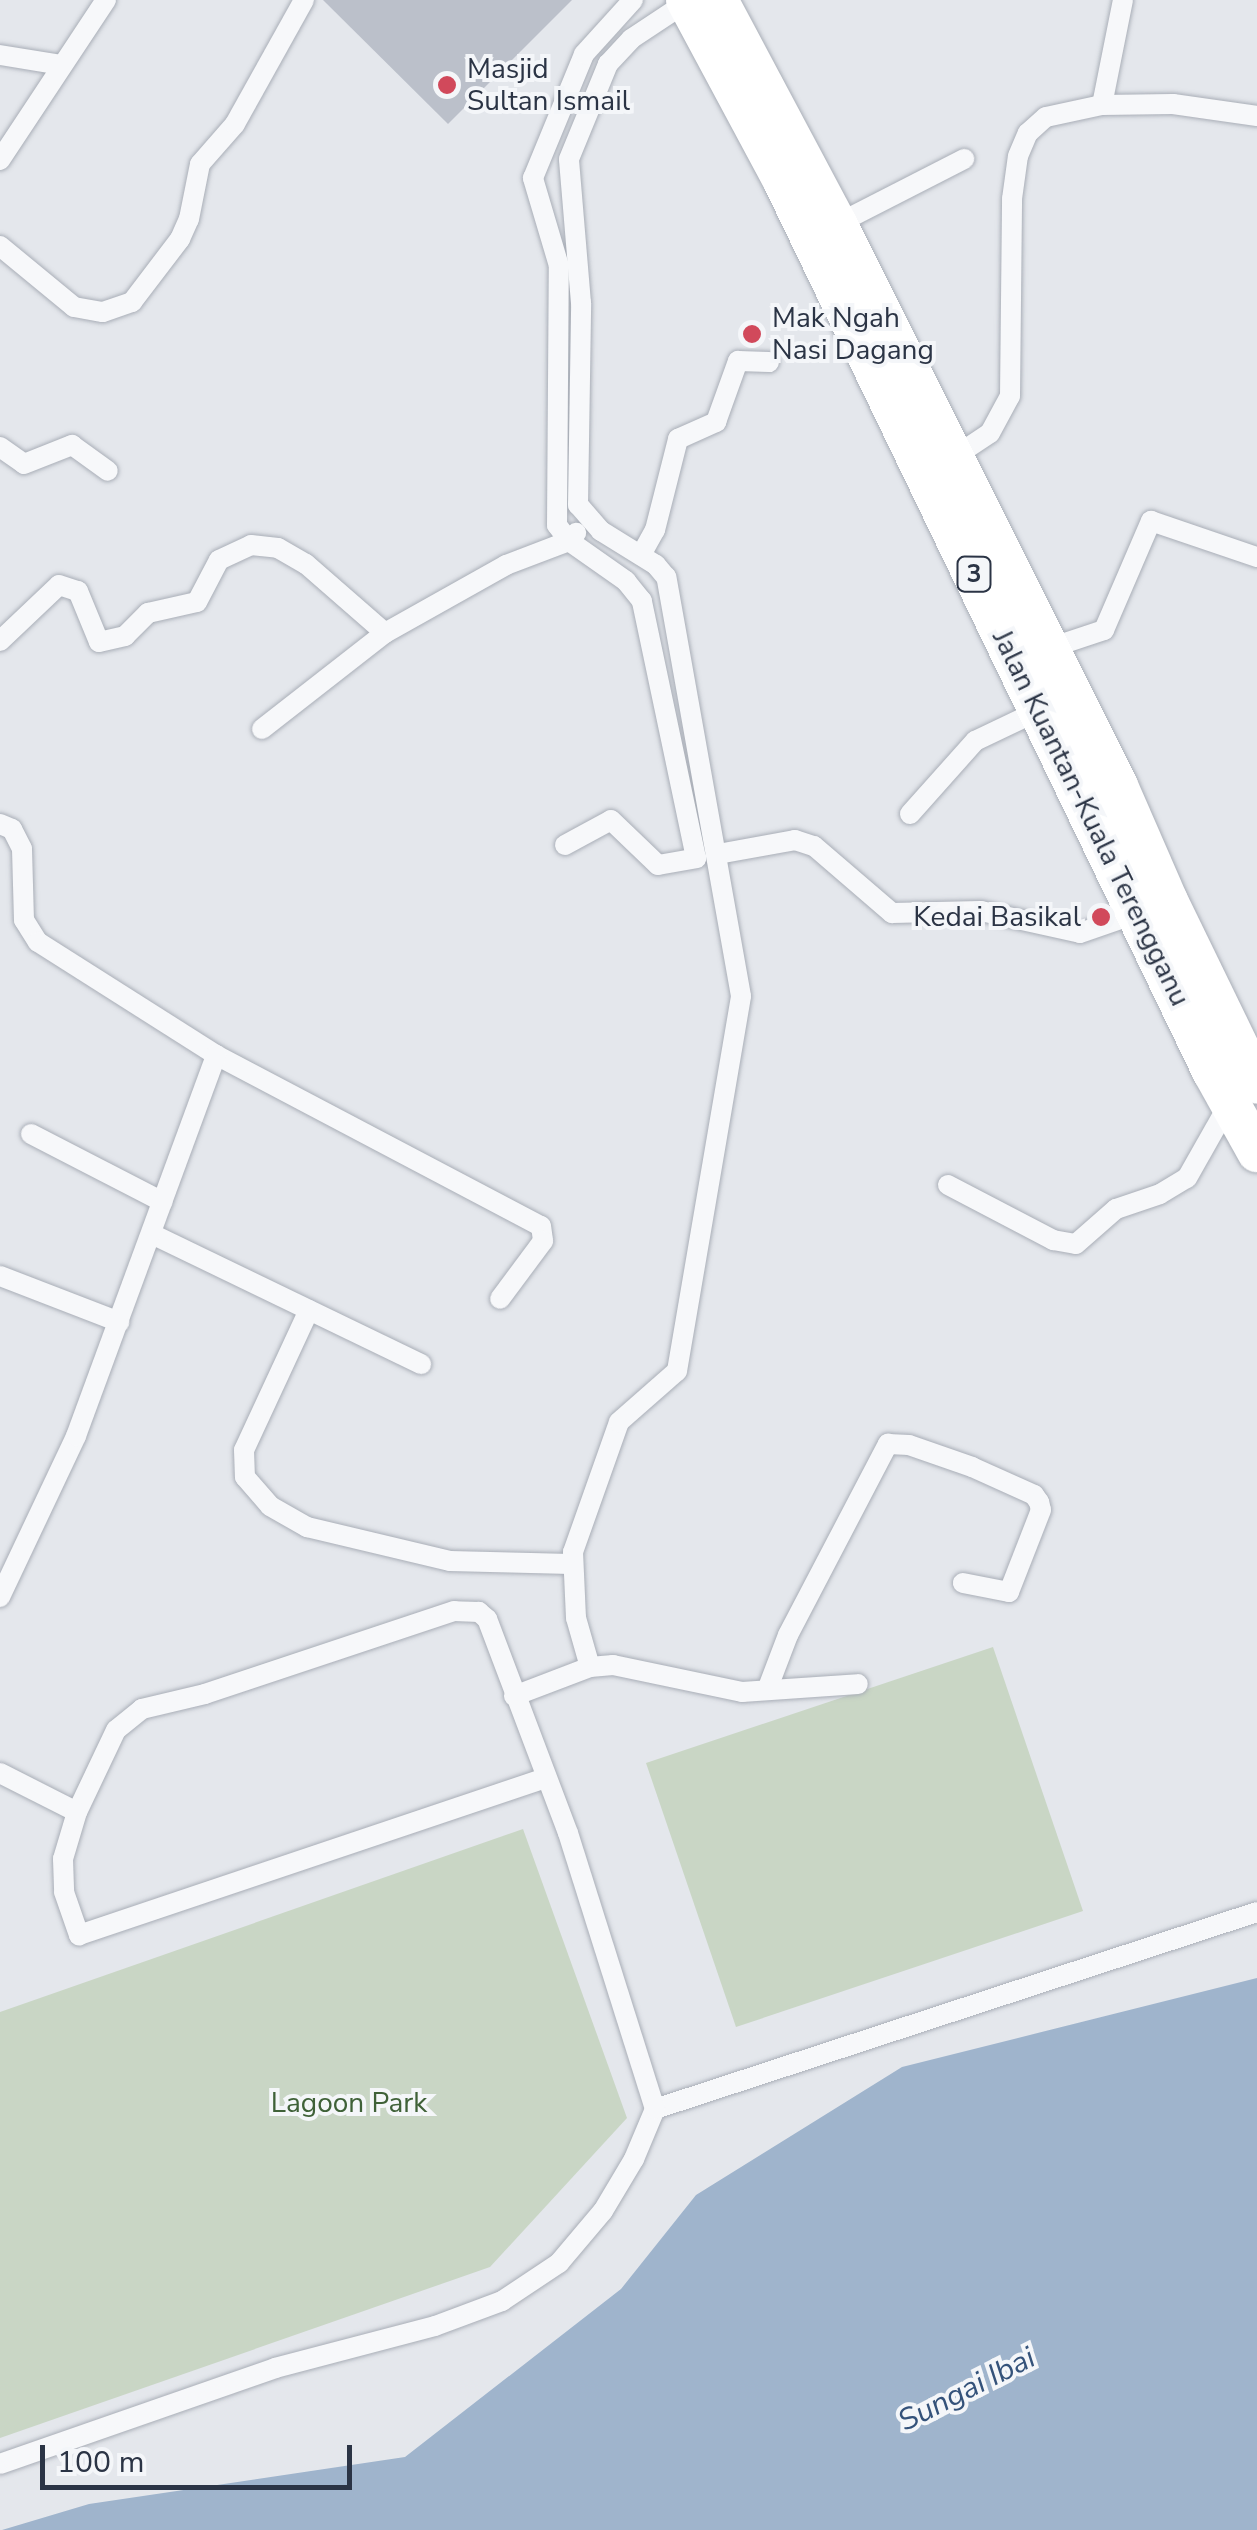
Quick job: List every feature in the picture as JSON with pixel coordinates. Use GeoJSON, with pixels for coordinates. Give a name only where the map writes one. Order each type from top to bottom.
{"type":"FeatureCollection","features":[{"type":"Feature","properties":{"kind":"highway","name":"Jalan Kuantan-Kuala Terengganu"},"geometry":{"type":"LineString","coordinates":[[697,1],[837,224],[954,457],[1030,636],[1243,1093],[1257,1152]]}},
{"type":"Feature","properties":{"kind":"highway","name":"Jalan Kuantan-Kuala Terengganu"},"geometry":{"type":"LineString","coordinates":[[697,1],[784,183],[1030,636],[1040,710],[1138,913],[1243,1093]]}},
{"type":"Feature","properties":{"kind":"street"},"geometry":{"type":"LineString","coordinates":[[0,160],[106,0]]}},
{"type":"Feature","properties":{"kind":"street"},"geometry":{"type":"LineString","coordinates":[[0,246],[74,307],[103,312],[132,302],[180,239],[200,164],[235,124],[304,0]]}},
{"type":"Feature","properties":{"kind":"street"},"geometry":{"type":"LineString","coordinates":[[566,844],[611,820],[658,865],[696,858],[642,601],[626,581],[569,541],[557,524],[560,266],[533,178],[584,54],[633,0]]}},
{"type":"Feature","properties":{"kind":"street"},"geometry":{"type":"LineString","coordinates":[[1102,104],[1123,0]]}},
{"type":"Feature","properties":{"kind":"street"},"geometry":{"type":"LineString","coordinates":[[590,1667],[576,1618],[571,1564],[578,1531],[618,1422],[677,1371],[741,996],[666,577],[590,520],[578,505],[581,302],[569,159],[608,64],[632,39],[697,1]]}},
{"type":"Feature","properties":{"kind":"street"},"geometry":{"type":"LineString","coordinates":[[0,55],[62,66]]}},
{"type":"Feature","properties":{"kind":"street"},"geometry":{"type":"LineString","coordinates":[[954,457],[990,433],[1010,396],[1012,198],[1018,156],[1028,132],[1046,117],[1102,104],[1173,104],[1257,116]]}},
{"type":"Feature","properties":{"kind":"street"},"geometry":{"type":"LineString","coordinates":[[837,224],[964,159]]}},
{"type":"Feature","properties":{"kind":"street"},"geometry":{"type":"LineString","coordinates":[[641,555],[655,530],[678,439],[716,422],[738,362],[769,362]]}},
{"type":"Feature","properties":{"kind":"street"},"geometry":{"type":"LineString","coordinates":[[0,447],[24,464],[72,445],[108,471]]}},
{"type":"Feature","properties":{"kind":"street"},"geometry":{"type":"LineString","coordinates":[[262,729],[384,634],[506,565],[569,541],[590,520]]}},
{"type":"Feature","properties":{"kind":"street"},"geometry":{"type":"LineString","coordinates":[[1030,636],[1104,630],[1151,521],[1257,558]]}},
{"type":"Feature","properties":{"kind":"street"},"geometry":{"type":"LineString","coordinates":[[0,641],[59,585],[78,591],[108,641],[129,634],[148,613],[174,611],[197,602],[219,560],[251,545],[278,548],[306,564],[384,634]]}},
{"type":"Feature","properties":{"kind":"street"},"geometry":{"type":"LineString","coordinates":[[910,814],[975,741],[1040,710]]}},
{"type":"Feature","properties":{"kind":"street"},"geometry":{"type":"LineString","coordinates":[[0,824],[12,828],[22,849],[24,920],[38,942],[216,1055],[541,1226],[543,1241],[500,1298]]}},
{"type":"Feature","properties":{"kind":"street"},"geometry":{"type":"LineString","coordinates":[[718,854],[794,840],[814,846],[892,913],[980,911],[1080,933],[1138,913]]}},
{"type":"Feature","properties":{"kind":"street"},"geometry":{"type":"LineString","coordinates":[[0,1597],[5,1574],[76,1436],[216,1055]]}},
{"type":"Feature","properties":{"kind":"street"},"geometry":{"type":"LineString","coordinates":[[948,1185],[1053,1240],[1076,1244],[1116,1209],[1160,1194],[1186,1178],[1243,1093]]}},
{"type":"Feature","properties":{"kind":"street"},"geometry":{"type":"LineString","coordinates":[[31,1134],[164,1202]]}},
{"type":"Feature","properties":{"kind":"street"},"geometry":{"type":"LineString","coordinates":[[152,1234],[421,1364]]}},
{"type":"Feature","properties":{"kind":"street"},"geometry":{"type":"LineString","coordinates":[[0,1276],[119,1322]]}},
{"type":"Feature","properties":{"kind":"street"},"geometry":{"type":"LineString","coordinates":[[309,1310],[244,1450],[245,1477],[270,1506],[307,1526],[450,1560],[571,1564]]}},
{"type":"Feature","properties":{"kind":"street"},"geometry":{"type":"LineString","coordinates":[[767,1690],[788,1635],[888,1444],[909,1445],[972,1467],[1034,1495],[1039,1502],[1041,1510],[1009,1592],[963,1584]]}},
{"type":"Feature","properties":{"kind":"street"},"geometry":{"type":"LineString","coordinates":[[546,1778],[78,1935],[64,1892],[64,1859],[77,1812],[116,1730],[142,1709],[205,1694],[454,1611],[468,1610],[486,1619],[522,1693],[546,1778],[664,2106]]}},
{"type":"Feature","properties":{"kind":"street"},"geometry":{"type":"LineString","coordinates":[[522,1693],[590,1667],[636,1668],[742,1692],[858,1684]]}},
{"type":"Feature","properties":{"kind":"street"},"geometry":{"type":"LineString","coordinates":[[0,1773],[77,1812]]}},
{"type":"Feature","properties":{"kind":"street"},"geometry":{"type":"LineString","coordinates":[[0,2464],[275,2368],[436,2326],[502,2301],[559,2263],[602,2211],[664,2106],[1257,1912]]}},
{"type":"Feature","properties":{"kind":"green space"},"geometry":{"type":"Polygon","coordinates":[[[993,1647],[1083,1911],[736,2027],[646,1763],[993,1647]]]}},
{"type":"Feature","properties":{"kind":"green space","name":"Lagoon Park"},"geometry":{"type":"Polygon","coordinates":[[[523,1829],[627,2118],[490,2267],[0,2438],[0,2012],[523,1829]]]}},
{"type":"Feature","properties":{"kind":"water","name":"Sungai Ibai"},"geometry":{"type":"Polygon","coordinates":[[[1257,1978],[1257,2530],[2,2530],[89,2504],[405,2457],[621,2289],[696,2195],[902,2067],[1257,1978]]]}},
{"type":"Feature","properties":{"kind":"building","name":"Masjid Sultan Ismail"},"geometry":{"type":"Polygon","coordinates":[[[323,0],[572,0],[448,124],[323,0]]]}},
{"type":"Feature","properties":{"kind":"place","name":"Masjid Sultan Ismail"},"geometry":{"type":"Point","coordinates":[447,85]}},
{"type":"Feature","properties":{"kind":"place","name":"Mak Ngah Nasi Dagang"},"geometry":{"type":"Point","coordinates":[752,334]}},
{"type":"Feature","properties":{"kind":"place","name":"Kedai Basikal"},"geometry":{"type":"Point","coordinates":[1101,917]}}]}
